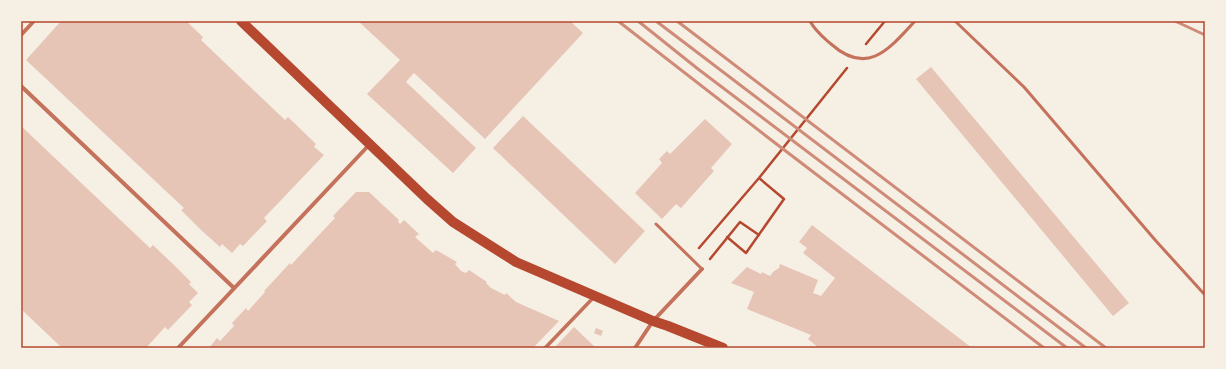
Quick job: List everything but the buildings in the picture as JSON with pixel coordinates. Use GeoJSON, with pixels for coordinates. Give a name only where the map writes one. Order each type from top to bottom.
{"type":"FeatureCollection","features":[{"type":"Feature","properties":{"kind":"main road"},"geometry":{"type":"LineString","coordinates":[[241,21],[427,200],[453,222],[516,262],[595,297],[723,348]]}},
{"type":"Feature","properties":{"kind":"street"},"geometry":{"type":"LineString","coordinates":[[21,35],[34,21]]}},
{"type":"Feature","properties":{"kind":"street"},"geometry":{"type":"LineString","coordinates":[[21,86],[234,288]]}},
{"type":"Feature","properties":{"kind":"street"},"geometry":{"type":"LineString","coordinates":[[178,348],[370,144]]}},
{"type":"Feature","properties":{"kind":"street"},"geometry":{"type":"LineString","coordinates":[[635,348],[653,321],[702,269]]}},
{"type":"Feature","properties":{"kind":"street"},"geometry":{"type":"LineString","coordinates":[[545,348],[595,297]]}},
{"type":"Feature","properties":{"kind":"lane"},"geometry":{"type":"LineString","coordinates":[[810,21],[817,32],[838,50],[849,56],[860,58],[872,57],[885,52],[915,21]]}},
{"type":"Feature","properties":{"kind":"lane"},"geometry":{"type":"LineString","coordinates":[[955,21],[1024,87],[1156,241],[1205,295]]}},
{"type":"Feature","properties":{"kind":"lane"},"geometry":{"type":"LineString","coordinates":[[656,224],[702,269]]}},
{"type":"Feature","properties":{"kind":"path"},"geometry":{"type":"LineString","coordinates":[[865,45],[885,21]]}},
{"type":"Feature","properties":{"kind":"path"},"geometry":{"type":"LineString","coordinates":[[691,258],[759,178],[851,63]]}},
{"type":"Feature","properties":{"kind":"path"},"geometry":{"type":"LineString","coordinates":[[727,237],[746,253],[784,199],[759,178]]}},
{"type":"Feature","properties":{"kind":"path"},"geometry":{"type":"LineString","coordinates":[[702,269],[740,222],[759,235]]}},
{"type":"Feature","properties":{"kind":"railway"},"geometry":{"type":"LineString","coordinates":[[618,21],[1044,348]]}},
{"type":"Feature","properties":{"kind":"railway"},"geometry":{"type":"LineString","coordinates":[[638,21],[698,69],[1067,348]]}},
{"type":"Feature","properties":{"kind":"railway"},"geometry":{"type":"LineString","coordinates":[[656,21],[1086,348]]}},
{"type":"Feature","properties":{"kind":"railway"},"geometry":{"type":"LineString","coordinates":[[677,21],[1106,348]]}},
{"type":"Feature","properties":{"kind":"railway"},"geometry":{"type":"LineString","coordinates":[[1175,21],[1205,35]]}}]}
